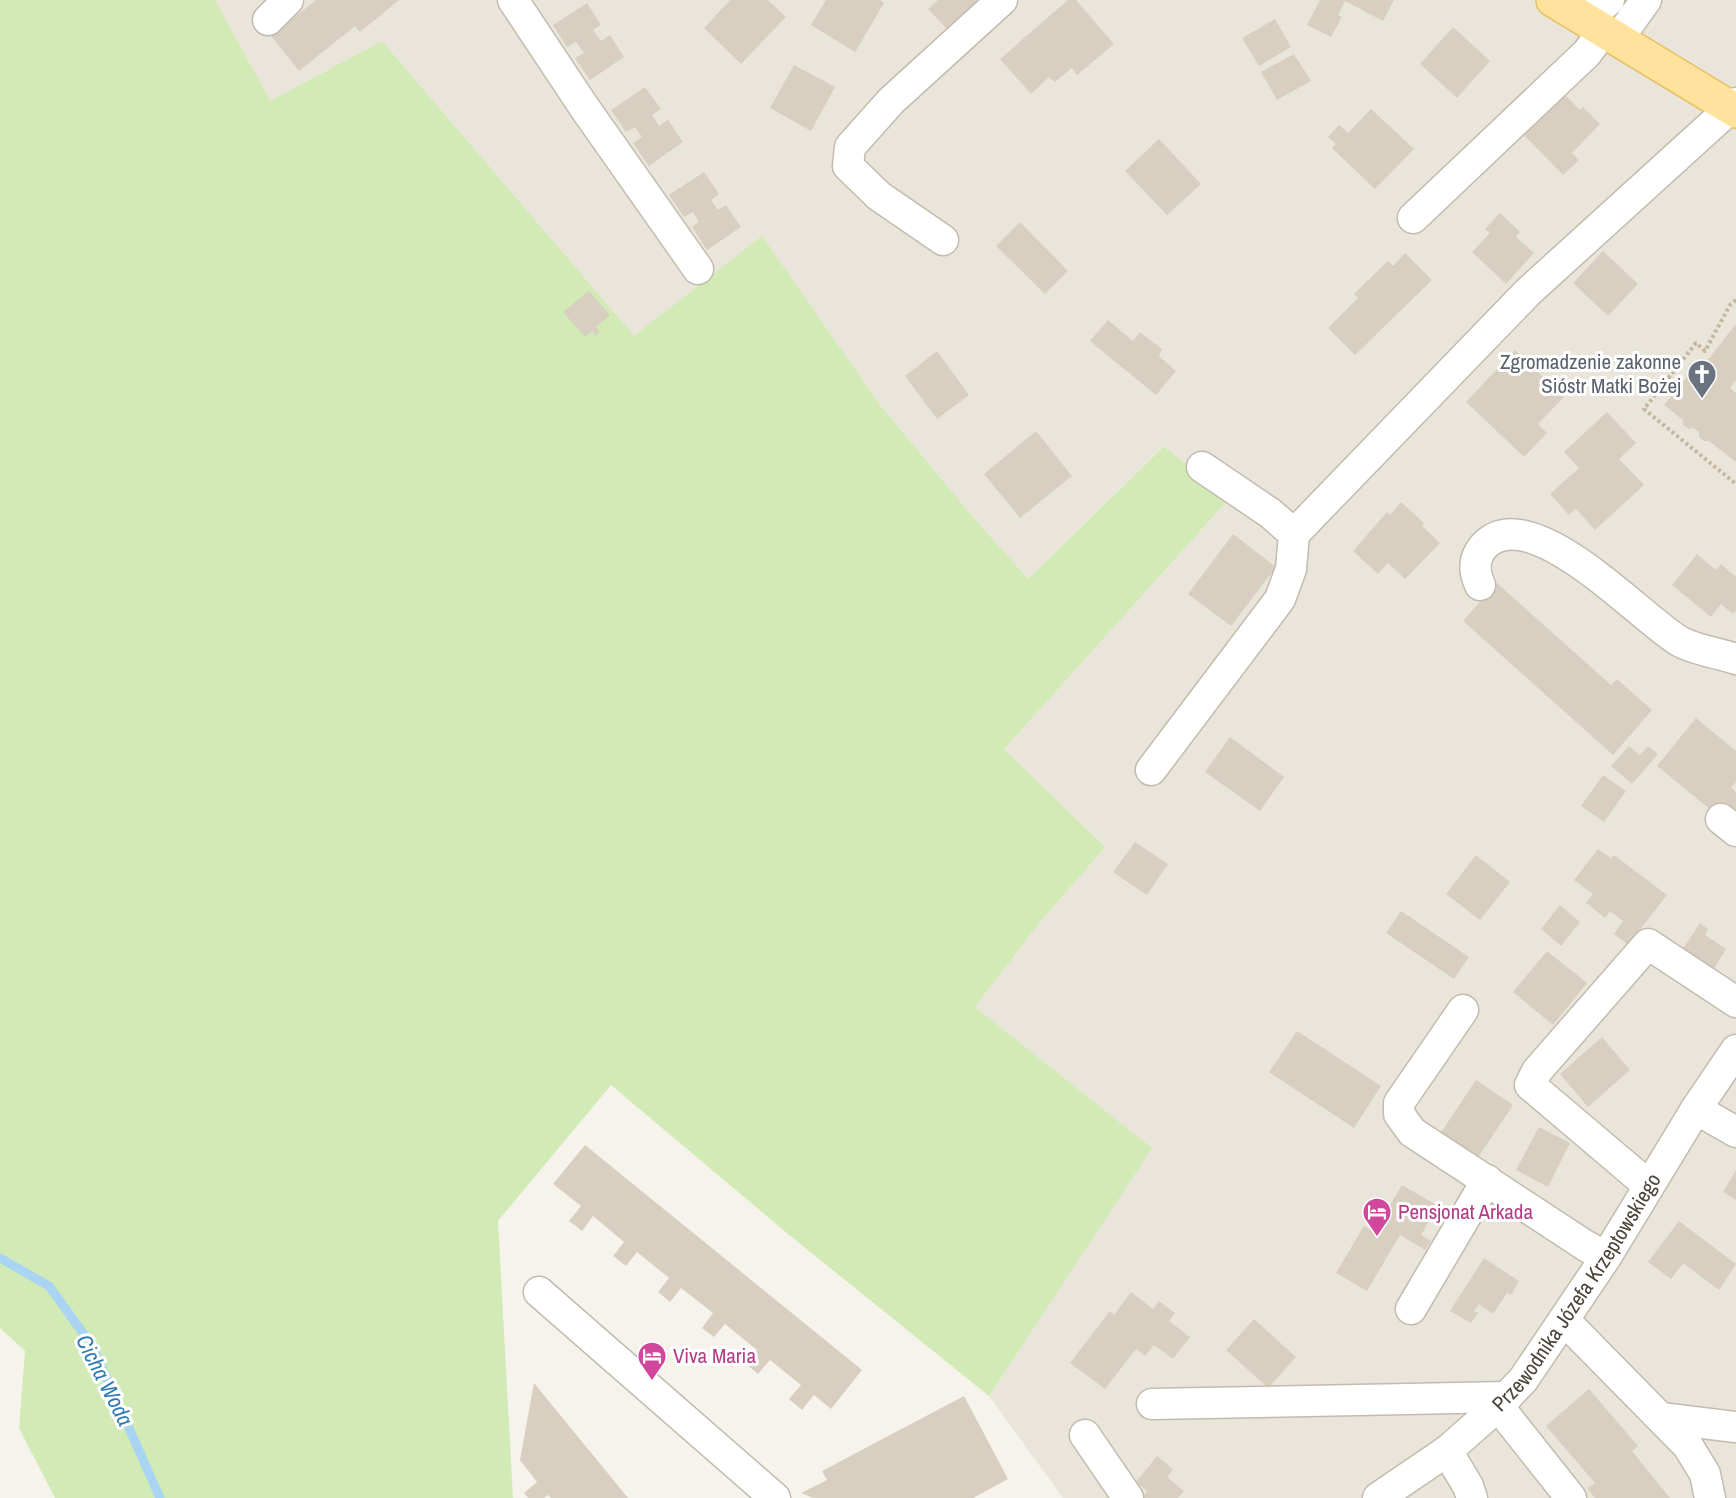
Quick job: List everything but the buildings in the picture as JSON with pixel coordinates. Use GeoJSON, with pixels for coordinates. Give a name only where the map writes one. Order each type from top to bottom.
{"type":"FeatureCollection","features":[{"type":"Feature","properties":{"kind":"main road"},"geometry":{"type":"LineString","coordinates":[[1553,0],[1604,22],[1734,107]]}},
{"type":"Feature","properties":{"kind":"street"},"geometry":{"type":"LineString","coordinates":[[513,0],[584,108],[698,269]]}},
{"type":"Feature","properties":{"kind":"street"},"geometry":{"type":"LineString","coordinates":[[943,240],[879,196],[848,166],[850,147],[891,102],[1002,0]]}},
{"type":"Feature","properties":{"kind":"street"},"geometry":{"type":"LineString","coordinates":[[1413,218],[1587,53],[1604,22],[1646,0]]}},
{"type":"Feature","properties":{"kind":"street"},"geometry":{"type":"LineString","coordinates":[[1151,770],[1280,599],[1291,569],[1294,534],[1528,292],[1734,107]]}},
{"type":"Feature","properties":{"kind":"street"},"geometry":{"type":"LineString","coordinates":[[1202,467],[1270,513],[1294,534]]}},
{"type":"Feature","properties":{"kind":"street"},"geometry":{"type":"LineString","coordinates":[[1480,585],[1474,566],[1478,554],[1492,539],[1515,535],[1539,540],[1564,552],[1679,641],[1736,658]]}},
{"type":"Feature","properties":{"kind":"street"},"geometry":{"type":"LineString","coordinates":[[1648,1185],[1530,1085],[1537,1071],[1648,945],[1736,1002]]}},
{"type":"Feature","properties":{"kind":"street"},"geometry":{"type":"LineString","coordinates":[[1463,1010],[1399,1102],[1398,1114],[1412,1132],[1606,1257]]}},
{"type":"Feature","properties":{"kind":"street","name":"Przewodnika Józefa Krzeptowskiego"},"geometry":{"type":"LineString","coordinates":[[1378,1498],[1447,1451],[1502,1402],[1542,1354],[1606,1257],[1696,1109],[1736,1050]]}},
{"type":"Feature","properties":{"kind":"street"},"geometry":{"type":"LineString","coordinates":[[1696,1109],[1736,1132]]}},
{"type":"Feature","properties":{"kind":"street"},"geometry":{"type":"LineString","coordinates":[[1412,1309],[1486,1180]]}},
{"type":"Feature","properties":{"kind":"street"},"geometry":{"type":"LineString","coordinates":[[539,1292],[775,1498]]}},
{"type":"Feature","properties":{"kind":"street"},"geometry":{"type":"LineString","coordinates":[[1564,1320],[1688,1446],[1713,1491]]}},
{"type":"Feature","properties":{"kind":"street"},"geometry":{"type":"LineString","coordinates":[[1152,1404],[1502,1402],[1571,1498]]}},
{"type":"Feature","properties":{"kind":"street"},"geometry":{"type":"LineString","coordinates":[[1660,1418],[1736,1427]]}},
{"type":"Feature","properties":{"kind":"street"},"geometry":{"type":"LineString","coordinates":[[1085,1435],[1128,1498]]}},
{"type":"Feature","properties":{"kind":"street"},"geometry":{"type":"LineString","coordinates":[[1447,1451],[1468,1486],[1472,1498]]}},
{"type":"Feature","properties":{"kind":"path"},"geometry":{"type":"LineString","coordinates":[[1736,300],[1730,305],[1705,351],[1696,343],[1644,409],[1736,484]]}},
{"type":"Feature","properties":{"kind":"shaded area"},"geometry":{"type":"Polygon","coordinates":[[[215,0],[1736,0],[1736,1498],[1063,1498],[989,1396],[1151,1148],[975,1007],[1040,922],[1105,847],[1004,749],[1227,501],[1163,446],[1028,579],[880,405],[762,237],[634,337],[382,41],[269,102],[215,0]]]}},
{"type":"Feature","properties":{"kind":"green space"},"geometry":{"type":"Polygon","coordinates":[[[0,0],[215,0],[270,101],[382,41],[634,336],[762,236],[880,405],[1028,579],[1164,446],[1227,501],[1004,749],[1105,847],[1040,922],[975,1007],[1152,1148],[989,1396],[788,1234],[611,1085],[498,1221],[513,1498],[55,1498],[19,1428],[25,1351],[0,1328],[0,0]]]}},
{"type":"Feature","properties":{"kind":"waterway","name":"Cicha Woda"},"geometry":{"type":"LineString","coordinates":[[0,1258],[49,1286],[93,1347],[160,1498]]}},
{"type":"Feature","properties":{"kind":"place","name":"Zgromadzenie zakonne Sióstr Matki Bożej"},"geometry":{"type":"Point","coordinates":[1702,400]}},
{"type":"Feature","properties":{"kind":"place","name":"Pensjonat Arkada"},"geometry":{"type":"Point","coordinates":[1377,1238]}},
{"type":"Feature","properties":{"kind":"place","name":"Viva Maria"},"geometry":{"type":"Point","coordinates":[652,1382]}}]}
